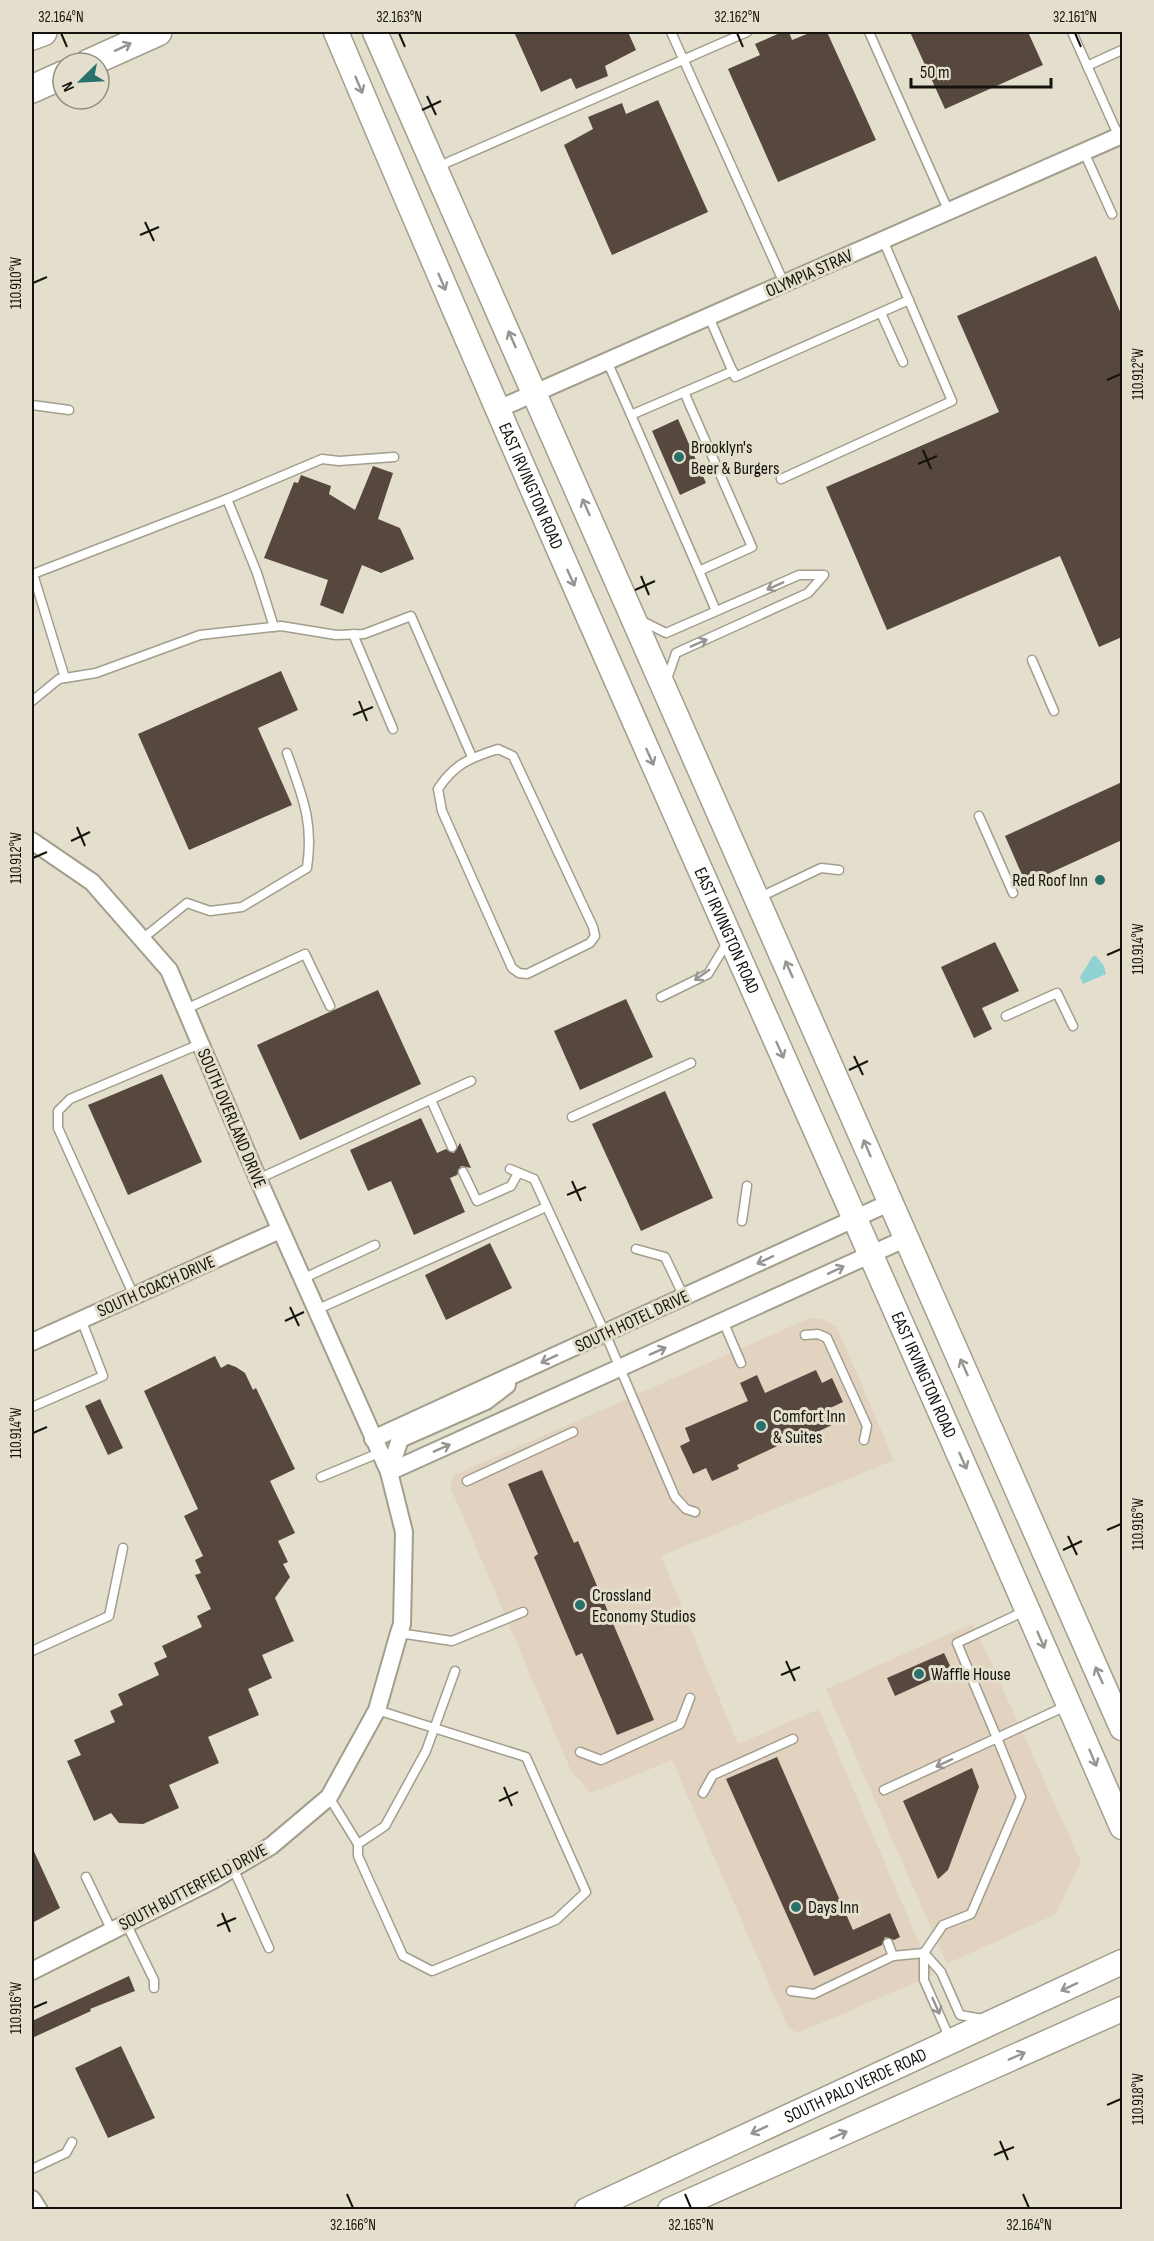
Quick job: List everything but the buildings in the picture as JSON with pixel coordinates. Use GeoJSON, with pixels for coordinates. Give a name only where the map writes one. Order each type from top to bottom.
{"type":"FeatureCollection","features":[{"type":"Feature","properties":{"kind":"main road"},"geometry":{"type":"LineString","coordinates":[[32,36],[42,32]]}},
{"type":"Feature","properties":{"kind":"main road"},"geometry":{"type":"LineString","coordinates":[[111,53],[158,32]]}},
{"type":"Feature","properties":{"kind":"main road","name":"EAST IRVINGTON ROAD"},"geometry":{"type":"LineString","coordinates":[[336,32],[496,410],[872,1254],[1122,1827]]}},
{"type":"Feature","properties":{"kind":"main road"},"geometry":{"type":"LineString","coordinates":[[375,32],[536,392],[1122,1728]]}},
{"type":"Feature","properties":{"kind":"main road"},"geometry":{"type":"LineString","coordinates":[[32,89],[51,80]]}},
{"type":"Feature","properties":{"kind":"main road","name":"SOUTH PALO VERDE ROAD"},"geometry":{"type":"LineString","coordinates":[[587,2210],[608,2203],[1122,1962]]}},
{"type":"Feature","properties":{"kind":"main road","name":"SOUTH PALO VERDE ROAD"},"geometry":{"type":"LineString","coordinates":[[670,2210],[1122,2009]]}},
{"type":"Feature","properties":{"kind":"street","name":"OLYMPIA STRAV"},"geometry":{"type":"LineString","coordinates":[[496,410],[1121,136]]}},
{"type":"Feature","properties":{"kind":"street","name":"SOUTH OVERLAND DRIVE"},"geometry":{"type":"LineString","coordinates":[[32,841],[92,882],[169,970],[280,1230],[376,1446]]}},
{"type":"Feature","properties":{"kind":"street","name":"SOUTH HOTEL DRIVE"},"geometry":{"type":"LineString","coordinates":[[376,1446],[527,1369],[891,1202]]}},
{"type":"Feature","properties":{"kind":"street","name":"SOUTH COACH DRIVE"},"geometry":{"type":"LineString","coordinates":[[32,1342],[280,1230]]}},
{"type":"Feature","properties":{"kind":"street","name":"SOUTH HOTEL DRIVE"},"geometry":{"type":"LineString","coordinates":[[389,1472],[907,1238]]}},
{"type":"Feature","properties":{"kind":"street"},"geometry":{"type":"LineString","coordinates":[[389,1472],[400,1439],[486,1401],[527,1369]]}},
{"type":"Feature","properties":{"kind":"street","name":"SOUTH BUTTERFIELD DRIVE"},"geometry":{"type":"LineString","coordinates":[[32,1971],[233,1868],[271,1846],[329,1797],[377,1710],[402,1623],[404,1532],[389,1472],[376,1446]]}},
{"type":"Feature","properties":{"kind":"street"},"geometry":{"type":"LineString","coordinates":[[32,2199],[39,2210]]}},
{"type":"Feature","properties":{"kind":"lane"},"geometry":{"type":"LineString","coordinates":[[671,32],[784,284]]}},
{"type":"Feature","properties":{"kind":"lane"},"geometry":{"type":"LineString","coordinates":[[436,168],[747,32]]}},
{"type":"Feature","properties":{"kind":"lane"},"geometry":{"type":"LineString","coordinates":[[869,32],[949,212]]}},
{"type":"Feature","properties":{"kind":"lane"},"geometry":{"type":"LineString","coordinates":[[1072,32],[1121,136]]}},
{"type":"Feature","properties":{"kind":"lane"},"geometry":{"type":"LineString","coordinates":[[1087,66],[1122,50]]}},
{"type":"Feature","properties":{"kind":"lane"},"geometry":{"type":"LineString","coordinates":[[1084,152],[1112,214]]}},
{"type":"Feature","properties":{"kind":"lane"},"geometry":{"type":"LineString","coordinates":[[781,479],[952,401],[883,240]]}},
{"type":"Feature","properties":{"kind":"lane"},"geometry":{"type":"LineString","coordinates":[[709,317],[735,377],[909,300]]}},
{"type":"Feature","properties":{"kind":"lane"},"geometry":{"type":"LineString","coordinates":[[881,313],[903,362]]}},
{"type":"Feature","properties":{"kind":"lane"},"geometry":{"type":"LineString","coordinates":[[607,361],[717,611]]}},
{"type":"Feature","properties":{"kind":"lane"},"geometry":{"type":"LineString","coordinates":[[631,415],[733,371]]}},
{"type":"Feature","properties":{"kind":"lane"},"geometry":{"type":"LineString","coordinates":[[684,392],[752,547],[699,571]]}},
{"type":"Feature","properties":{"kind":"lane"},"geometry":{"type":"LineString","coordinates":[[32,405],[69,410]]}},
{"type":"Feature","properties":{"kind":"lane"},"geometry":{"type":"LineString","coordinates":[[64,678],[33,574],[227,499],[322,459],[339,461],[394,457]]}},
{"type":"Feature","properties":{"kind":"lane"},"geometry":{"type":"LineString","coordinates":[[227,499],[257,573],[274,627]]}},
{"type":"Feature","properties":{"kind":"lane"},"geometry":{"type":"LineString","coordinates":[[634,617],[666,633],[799,575],[824,575],[808,594],[676,654],[664,685]]}},
{"type":"Feature","properties":{"kind":"lane"},"geometry":{"type":"LineString","coordinates":[[32,701],[38,694],[64,678],[96,673],[200,635],[274,627],[336,635],[364,634],[411,616],[472,757]]}},
{"type":"Feature","properties":{"kind":"lane"},"geometry":{"type":"LineString","coordinates":[[353,634],[393,729]]}},
{"type":"Feature","properties":{"kind":"lane"},"geometry":{"type":"LineString","coordinates":[[1032,660],[1054,711]]}},
{"type":"Feature","properties":{"kind":"lane"},"geometry":{"type":"LineString","coordinates":[[498,749],[513,756],[593,927],[595,936],[590,943],[527,974],[519,973],[512,968],[442,811],[438,789],[449,772],[472,757],[498,749]]}},
{"type":"Feature","properties":{"kind":"lane"},"geometry":{"type":"LineString","coordinates":[[142,939],[187,903],[210,911],[242,907],[307,868],[311,841],[309,817],[287,753]]}},
{"type":"Feature","properties":{"kind":"lane"},"geometry":{"type":"LineString","coordinates":[[979,816],[1013,893]]}},
{"type":"Feature","properties":{"kind":"lane"},"geometry":{"type":"LineString","coordinates":[[758,898],[821,868],[839,870]]}},
{"type":"Feature","properties":{"kind":"lane"},"geometry":{"type":"LineString","coordinates":[[661,997],[708,974],[730,938]]}},
{"type":"Feature","properties":{"kind":"lane"},"geometry":{"type":"LineString","coordinates":[[186,1009],[306,954],[330,1006]]}},
{"type":"Feature","properties":{"kind":"lane"},"geometry":{"type":"LineString","coordinates":[[1006,1016],[1057,993],[1073,1026]]}},
{"type":"Feature","properties":{"kind":"lane"},"geometry":{"type":"LineString","coordinates":[[134,1296],[58,1128],[58,1111],[70,1099],[201,1044]]}},
{"type":"Feature","properties":{"kind":"lane"},"geometry":{"type":"LineString","coordinates":[[572,1117],[691,1063]]}},
{"type":"Feature","properties":{"kind":"lane"},"geometry":{"type":"LineString","coordinates":[[258,1179],[471,1081]]}},
{"type":"Feature","properties":{"kind":"lane"},"geometry":{"type":"LineString","coordinates":[[430,1100],[452,1147]]}},
{"type":"Feature","properties":{"kind":"lane"},"geometry":{"type":"LineString","coordinates":[[463,1172],[477,1201],[510,1186],[514,1171],[534,1179],[605,1333],[675,1497],[686,1509],[695,1512]]}},
{"type":"Feature","properties":{"kind":"lane"},"geometry":{"type":"LineString","coordinates":[[742,1221],[747,1186]]}},
{"type":"Feature","properties":{"kind":"lane"},"geometry":{"type":"LineString","coordinates":[[315,1310],[546,1206]]}},
{"type":"Feature","properties":{"kind":"lane"},"geometry":{"type":"LineString","coordinates":[[302,1280],[375,1245]]}},
{"type":"Feature","properties":{"kind":"lane"},"geometry":{"type":"LineString","coordinates":[[636,1250],[665,1257],[684,1297]]}},
{"type":"Feature","properties":{"kind":"lane"},"geometry":{"type":"LineString","coordinates":[[32,1407],[103,1376],[81,1319]]}},
{"type":"Feature","properties":{"kind":"lane"},"geometry":{"type":"LineString","coordinates":[[723,1321],[741,1363]]}},
{"type":"Feature","properties":{"kind":"lane"},"geometry":{"type":"LineString","coordinates":[[805,1335],[818,1334],[827,1338],[867,1426],[864,1440]]}},
{"type":"Feature","properties":{"kind":"lane"},"geometry":{"type":"LineString","coordinates":[[467,1482],[573,1432]]}},
{"type":"Feature","properties":{"kind":"lane"},"geometry":{"type":"LineString","coordinates":[[321,1477],[376,1446]]}},
{"type":"Feature","properties":{"kind":"lane"},"geometry":{"type":"LineString","coordinates":[[32,1651],[109,1616],[123,1548]]}},
{"type":"Feature","properties":{"kind":"lane"},"geometry":{"type":"LineString","coordinates":[[928,2052],[947,2032],[924,1980],[924,1953],[943,1925],[971,1914],[1021,1797],[957,1643],[1028,1609]]}},
{"type":"Feature","properties":{"kind":"lane"},"geometry":{"type":"LineString","coordinates":[[399,1633],[452,1641],[523,1612]]}},
{"type":"Feature","properties":{"kind":"lane"},"geometry":{"type":"LineString","coordinates":[[358,1844],[385,1826],[426,1751],[455,1671]]}},
{"type":"Feature","properties":{"kind":"lane"},"geometry":{"type":"LineString","coordinates":[[580,1752],[601,1760],[680,1724],[690,1698]]}},
{"type":"Feature","properties":{"kind":"lane"},"geometry":{"type":"LineString","coordinates":[[884,1790],[1069,1705]]}},
{"type":"Feature","properties":{"kind":"lane"},"geometry":{"type":"LineString","coordinates":[[329,1797],[358,1844],[358,1856],[403,1956],[432,1971],[556,1920],[586,1892],[526,1757],[377,1710]]}},
{"type":"Feature","properties":{"kind":"lane"},"geometry":{"type":"LineString","coordinates":[[703,1793],[713,1775],[793,1739]]}},
{"type":"Feature","properties":{"kind":"lane"},"geometry":{"type":"LineString","coordinates":[[233,1868],[269,1948]]}},
{"type":"Feature","properties":{"kind":"lane"},"geometry":{"type":"LineString","coordinates":[[86,1877],[154,1980],[154,1988]]}},
{"type":"Feature","properties":{"kind":"lane"},"geometry":{"type":"LineString","coordinates":[[888,1943],[893,1956]]}},
{"type":"Feature","properties":{"kind":"lane"},"geometry":{"type":"LineString","coordinates":[[791,1992],[814,1994],[893,1956],[924,1953]]}},
{"type":"Feature","properties":{"kind":"lane"},"geometry":{"type":"LineString","coordinates":[[924,1953],[941,1972],[960,2015],[995,2021]]}},
{"type":"Feature","properties":{"kind":"lane"},"geometry":{"type":"LineString","coordinates":[[32,2169],[66,2153],[72,2142]]}},
{"type":"Feature","properties":{"kind":"shaded area"},"geometry":{"type":"Polygon","coordinates":[[[810,1318],[823,1319],[837,1327],[894,1460],[661,1556],[738,1744],[819,1709],[933,1975],[798,2033],[788,2028],[672,1760],[591,1793],[571,1771],[450,1486],[454,1475],[810,1318]]]}},
{"type":"Feature","properties":{"kind":"shaded area"},"geometry":{"type":"Polygon","coordinates":[[[973,1623],[1081,1862],[1056,1914],[947,1964],[826,1689],[973,1623]]]}},
{"type":"Feature","properties":{"kind":"water"},"geometry":{"type":"Polygon","coordinates":[[[1093,956],[1096,956],[1104,966],[1106,974],[1083,984],[1080,977],[1093,956]]]}},
{"type":"Feature","properties":{"kind":"place","name":"Brooklyn's Beer & Burgers"},"geometry":{"type":"Point","coordinates":[679,457]}},
{"type":"Feature","properties":{"kind":"place","name":"Red Roof Inn"},"geometry":{"type":"Point","coordinates":[1100,880]}},
{"type":"Feature","properties":{"kind":"place","name":"Comfort Inn & Suites"},"geometry":{"type":"Point","coordinates":[761,1426]}},
{"type":"Feature","properties":{"kind":"place","name":"Crossland Economy Studios"},"geometry":{"type":"Point","coordinates":[580,1605]}},
{"type":"Feature","properties":{"kind":"place","name":"Waffle House"},"geometry":{"type":"Point","coordinates":[919,1674]}},
{"type":"Feature","properties":{"kind":"place","name":"Days Inn"},"geometry":{"type":"Point","coordinates":[796,1907]}}]}
